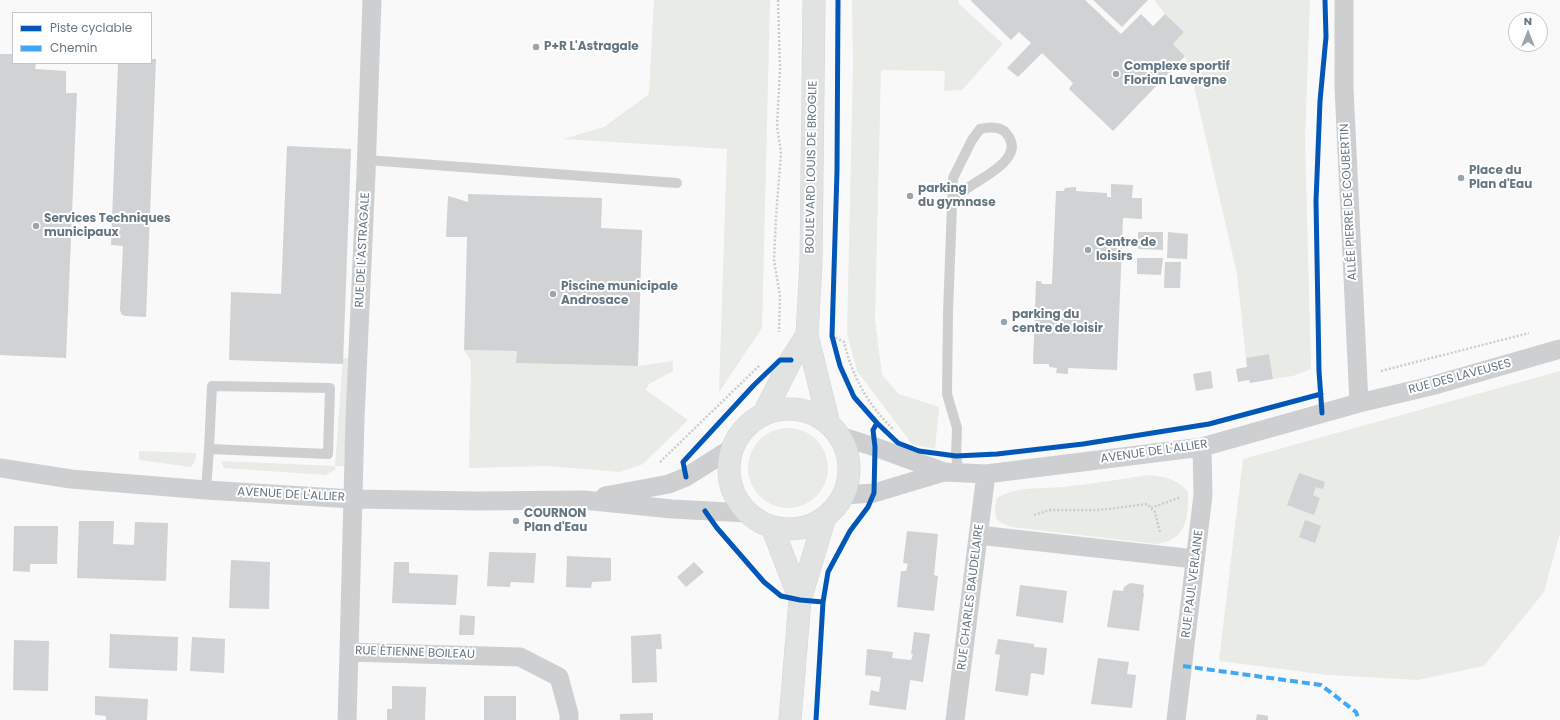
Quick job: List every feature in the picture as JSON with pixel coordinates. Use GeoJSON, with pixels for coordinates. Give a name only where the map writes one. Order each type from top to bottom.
{"type":"FeatureCollection","features":[{"type":"Feature","properties":{"kind":"main road","name":"BOULEVARD LOUIS DE BROGLIE"},"geometry":{"type":"LineString","coordinates":[[814,0],[811,263],[807,335],[834,430]]}},
{"type":"Feature","properties":{"kind":"main road","name":"BOULEVARD LOUIS DE BROGLIE"},"geometry":{"type":"LineString","coordinates":[[763,415],[791,360],[807,335]]}},
{"type":"Feature","properties":{"kind":"main road"},"geometry":{"type":"LineString","coordinates":[[791,409],[804,411],[817,416],[834,430],[845,447],[849,472],[843,495],[836,507],[825,517],[813,524],[800,528],[786,529],[772,527],[759,522],[738,502],[732,490],[729,476],[729,462],[732,448],[744,428],[763,415],[776,410],[791,409]]}},
{"type":"Feature","properties":{"kind":"main road"},"geometry":{"type":"LineString","coordinates":[[790,720],[800,600],[825,517]]}},
{"type":"Feature","properties":{"kind":"main road"},"geometry":{"type":"LineString","coordinates":[[772,527],[800,600]]}},
{"type":"Feature","properties":{"kind":"street","name":"RUE DE L'ASTRAGALE"},"geometry":{"type":"LineString","coordinates":[[353,499],[372,0]]}},
{"type":"Feature","properties":{"kind":"street","name":"ALLÉE PIERRE DE COUBERTIN"},"geometry":{"type":"LineString","coordinates":[[1344,0],[1344,88],[1359,403]]}},
{"type":"Feature","properties":{"kind":"street","name":"RUE DES LAVEUSES"},"geometry":{"type":"LineString","coordinates":[[1359,403],[1431,386],[1560,349]]}},
{"type":"Feature","properties":{"kind":"street","name":"AVENUE DE L'ALLIER"},"geometry":{"type":"LineString","coordinates":[[834,430],[875,447],[951,472],[986,474],[1202,447],[1359,403]]}},
{"type":"Feature","properties":{"kind":"street","name":"RUE PAUL VERLAINE"},"geometry":{"type":"LineString","coordinates":[[1176,720],[1203,495],[1202,447]]}},
{"type":"Feature","properties":{"kind":"street","name":"AVENUE DE L'ALLIER"},"geometry":{"type":"LineString","coordinates":[[583,500],[669,484],[686,477],[732,448]]}},
{"type":"Feature","properties":{"kind":"street","name":"AVENUE DE L'ALLIER"},"geometry":{"type":"LineString","coordinates":[[0,468],[71,480],[353,499],[478,501],[583,500],[672,509],[748,513]]}},
{"type":"Feature","properties":{"kind":"street","name":"AVENUE DE L'ALLIER"},"geometry":{"type":"LineString","coordinates":[[843,495],[874,493],[951,472]]}},
{"type":"Feature","properties":{"kind":"street","name":"RUE CHARLES BAUDELAIRE"},"geometry":{"type":"LineString","coordinates":[[955,720],[986,474]]}},
{"type":"Feature","properties":{"kind":"street","name":"RUE ÉTIENNE BOILEAU"},"geometry":{"type":"LineString","coordinates":[[353,499],[349,652],[520,657],[559,677],[569,714],[569,720]]}},
{"type":"Feature","properties":{"kind":"street"},"geometry":{"type":"LineString","coordinates":[[978,535],[1195,559]]}},
{"type":"Feature","properties":{"kind":"street"},"geometry":{"type":"LineString","coordinates":[[347,720],[349,652]]}},
{"type":"Feature","properties":{"kind":"lane"},"geometry":{"type":"LineString","coordinates":[[951,472],[956,456],[957,428],[947,394],[948,297],[953,178],[972,140],[980,129],[992,126],[1006,132],[1012,142],[1010,154],[998,169],[968,187],[953,201]]}},
{"type":"Feature","properties":{"kind":"lane"},"geometry":{"type":"LineString","coordinates":[[367,160],[677,183]]}},
{"type":"Feature","properties":{"kind":"lane"},"geometry":{"type":"LineString","coordinates":[[206,490],[212,386],[330,388],[328,454],[209,449]]}},
{"type":"Feature","properties":{"kind":"path"},"geometry":{"type":"LineString","coordinates":[[778,0],[780,69],[777,126],[782,152],[776,209],[774,260],[780,296],[780,331],[778,336]]}},
{"type":"Feature","properties":{"kind":"path"},"geometry":{"type":"LineString","coordinates":[[832,328],[834,344]]}},
{"type":"Feature","properties":{"kind":"path"},"geometry":{"type":"LineString","coordinates":[[780,331],[807,335],[832,336],[844,342],[848,359],[857,382],[870,403],[894,430]]}},
{"type":"Feature","properties":{"kind":"path"},"geometry":{"type":"LineString","coordinates":[[1358,377],[1530,332]]}},
{"type":"Feature","properties":{"kind":"path"},"geometry":{"type":"LineString","coordinates":[[669,484],[660,462],[760,365]]}},
{"type":"Feature","properties":{"kind":"path"},"geometry":{"type":"LineString","coordinates":[[1151,508],[1182,497],[1203,495]]}},
{"type":"Feature","properties":{"kind":"path"},"geometry":{"type":"LineString","coordinates":[[1034,515],[1050,510],[1098,510],[1147,504],[1155,512],[1160,535]]}},
{"type":"Feature","properties":{"kind":"shaded area"},"geometry":{"type":"Polygon","coordinates":[[[654,0],[770,0],[762,328],[719,392],[727,149],[563,139],[604,127],[649,94],[654,0]]]}},
{"type":"Feature","properties":{"kind":"shaded area"},"geometry":{"type":"Polygon","coordinates":[[[852,0],[959,0],[958,3],[1003,44],[962,90],[944,91],[945,71],[881,70],[875,320],[882,375],[899,394],[939,407],[935,449],[912,444],[857,371],[847,333],[853,65],[852,0]]]}},
{"type":"Feature","properties":{"kind":"shaded area"},"geometry":{"type":"Polygon","coordinates":[[[1154,0],[1310,0],[1305,140],[1311,369],[1293,376],[1273,379],[1269,354],[1246,358],[1237,274],[1193,82],[1185,56],[1173,44],[1184,32],[1165,14],[1154,0]]]}},
{"type":"Feature","properties":{"kind":"shaded area"},"geometry":{"type":"Polygon","coordinates":[[[464,350],[517,351],[517,363],[638,366],[673,361],[673,371],[649,384],[646,390],[688,420],[643,464],[620,472],[547,466],[469,468],[471,361],[464,350]]]}},
{"type":"Feature","properties":{"kind":"shaded area"},"geometry":{"type":"Polygon","coordinates":[[[343,358],[350,358],[344,466],[335,466],[343,358]]]}},
{"type":"Feature","properties":{"kind":"shaded area"},"geometry":{"type":"Polygon","coordinates":[[[1560,371],[1560,533],[1544,592],[1484,666],[1418,680],[1328,675],[1219,661],[1243,459],[1560,371]]]}},
{"type":"Feature","properties":{"kind":"shaded area"},"geometry":{"type":"Polygon","coordinates":[[[788,428],[803,431],[816,440],[825,453],[828,468],[825,483],[816,496],[803,505],[788,508],[773,505],[760,496],[751,483],[748,468],[751,453],[760,440],[773,431],[788,428]]]}},
{"type":"Feature","properties":{"kind":"shaded area"},"geometry":{"type":"Polygon","coordinates":[[[139,451],[196,453],[195,461],[191,467],[139,460],[139,451]]]}},
{"type":"Feature","properties":{"kind":"shaded area"},"geometry":{"type":"Polygon","coordinates":[[[221,461],[335,466],[335,470],[325,475],[224,468],[221,461]]]}},
{"type":"Feature","properties":{"kind":"shaded area"},"geometry":{"type":"Polygon","coordinates":[[[1149,475],[1171,479],[1180,484],[1188,492],[1188,511],[1184,526],[1180,533],[1167,542],[1157,544],[1012,527],[996,519],[995,507],[997,498],[1004,494],[1020,490],[1074,486],[1149,475]]]}},
{"type":"Feature","properties":{"kind":"building","name":"Complexe sportif Florian Lavergne"},"geometry":{"type":"Polygon","coordinates":[[[1085,0],[1121,34],[1141,14],[1153,26],[1165,14],[1184,32],[1173,44],[1185,56],[1113,131],[1069,89],[1073,83],[1042,53],[1018,77],[1007,68],[1031,43],[1019,32],[1011,40],[971,1],[1085,0]]]}},
{"type":"Feature","properties":{"kind":"building","name":"Complexe sportif Florian Lavergne"},"geometry":{"type":"Polygon","coordinates":[[[1093,0],[1148,0],[1122,27],[1093,0]]]}},
{"type":"Feature","properties":{"kind":"building","name":"Services Techniques municipaux"},"geometry":{"type":"Polygon","coordinates":[[[0,54],[12,54],[12,64],[36,64],[35,69],[66,71],[66,93],[77,93],[66,358],[0,355],[0,54]]]}},
{"type":"Feature","properties":{"kind":"building"},"geometry":{"type":"Polygon","coordinates":[[[152,59],[156,59],[146,317],[122,315],[120,310],[123,246],[111,245],[118,64],[152,64],[152,59]]]}},
{"type":"Feature","properties":{"kind":"building"},"geometry":{"type":"Polygon","coordinates":[[[287,146],[351,149],[343,364],[229,360],[231,292],[281,294],[287,146]]]}},
{"type":"Feature","properties":{"kind":"building","name":"Centre de loisirs"},"geometry":{"type":"Polygon","coordinates":[[[1111,184],[1133,185],[1132,198],[1142,198],[1142,219],[1123,218],[1117,370],[1068,368],[1068,374],[1056,373],[1057,368],[1049,367],[1049,364],[1033,364],[1036,281],[1041,281],[1042,284],[1052,284],[1056,191],[1064,191],[1065,188],[1076,187],[1076,191],[1107,193],[1107,197],[1111,197],[1111,184]]]}},
{"type":"Feature","properties":{"kind":"building","name":"Piscine municipale Androsace"},"geometry":{"type":"Polygon","coordinates":[[[468,194],[602,198],[601,228],[642,230],[638,366],[516,363],[517,351],[464,350],[467,237],[446,237],[448,196],[468,202],[468,194]]]}},
{"type":"Feature","properties":{"kind":"building"},"geometry":{"type":"Polygon","coordinates":[[[1138,232],[1163,232],[1163,250],[1138,249],[1138,232]]]}},
{"type":"Feature","properties":{"kind":"building"},"geometry":{"type":"Polygon","coordinates":[[[1168,232],[1188,234],[1187,259],[1167,258],[1168,232]]]}},
{"type":"Feature","properties":{"kind":"building"},"geometry":{"type":"Polygon","coordinates":[[[1137,258],[1163,258],[1161,275],[1137,274],[1137,258]]]}},
{"type":"Feature","properties":{"kind":"building"},"geometry":{"type":"Polygon","coordinates":[[[1165,262],[1181,262],[1180,288],[1164,288],[1165,262]]]}},
{"type":"Feature","properties":{"kind":"building"},"geometry":{"type":"Polygon","coordinates":[[[1269,354],[1273,379],[1250,383],[1249,380],[1238,382],[1236,369],[1247,367],[1246,358],[1269,354]]]}},
{"type":"Feature","properties":{"kind":"building"},"geometry":{"type":"Polygon","coordinates":[[[1211,371],[1213,388],[1196,391],[1193,374],[1211,371]]]}},
{"type":"Feature","properties":{"kind":"building"},"geometry":{"type":"Polygon","coordinates":[[[1299,473],[1325,482],[1323,489],[1316,487],[1313,495],[1320,498],[1314,515],[1287,505],[1299,473]]]}},
{"type":"Feature","properties":{"kind":"building"},"geometry":{"type":"Polygon","coordinates":[[[1305,520],[1321,526],[1315,543],[1299,537],[1305,520]]]}},
{"type":"Feature","properties":{"kind":"building"},"geometry":{"type":"Polygon","coordinates":[[[79,521],[114,521],[113,544],[134,545],[135,522],[168,523],[166,581],[77,578],[79,521]]]}},
{"type":"Feature","properties":{"kind":"building"},"geometry":{"type":"Polygon","coordinates":[[[14,526],[58,526],[57,564],[30,564],[30,572],[13,571],[14,526]]]}},
{"type":"Feature","properties":{"kind":"building"},"geometry":{"type":"Polygon","coordinates":[[[907,531],[938,534],[934,575],[938,576],[934,611],[897,607],[901,571],[906,571],[908,564],[903,563],[907,531]]]}},
{"type":"Feature","properties":{"kind":"building"},"geometry":{"type":"Polygon","coordinates":[[[489,552],[536,553],[534,583],[511,582],[510,587],[487,586],[489,552]]]}},
{"type":"Feature","properties":{"kind":"building"},"geometry":{"type":"Polygon","coordinates":[[[567,556],[611,558],[611,581],[592,582],[591,588],[566,587],[567,556]]]}},
{"type":"Feature","properties":{"kind":"building"},"geometry":{"type":"Polygon","coordinates":[[[231,560],[270,562],[269,609],[229,608],[231,560]]]}},
{"type":"Feature","properties":{"kind":"building"},"geometry":{"type":"Polygon","coordinates":[[[394,562],[409,562],[409,573],[458,575],[456,605],[392,603],[394,562]]]}},
{"type":"Feature","properties":{"kind":"building"},"geometry":{"type":"Polygon","coordinates":[[[694,562],[704,572],[686,587],[677,577],[694,562]]]}},
{"type":"Feature","properties":{"kind":"building"},"geometry":{"type":"Polygon","coordinates":[[[1130,583],[1144,585],[1139,631],[1107,627],[1113,590],[1123,591],[1124,587],[1130,583]]]}},
{"type":"Feature","properties":{"kind":"building"},"geometry":{"type":"Polygon","coordinates":[[[1020,585],[1067,591],[1063,623],[1016,616],[1020,585]]]}},
{"type":"Feature","properties":{"kind":"building"},"geometry":{"type":"Polygon","coordinates":[[[460,615],[475,616],[474,635],[459,635],[460,615]]]}},
{"type":"Feature","properties":{"kind":"building"},"geometry":{"type":"Polygon","coordinates":[[[914,632],[930,634],[923,682],[910,680],[906,710],[869,705],[871,690],[879,692],[881,677],[865,675],[867,649],[893,652],[892,658],[911,660],[913,654],[911,654],[914,632]]]}},
{"type":"Feature","properties":{"kind":"building"},"geometry":{"type":"Polygon","coordinates":[[[110,634],[178,637],[177,671],[109,668],[110,634]]]}},
{"type":"Feature","properties":{"kind":"building"},"geometry":{"type":"Polygon","coordinates":[[[661,634],[662,649],[656,649],[657,682],[632,683],[631,636],[661,634]]]}},
{"type":"Feature","properties":{"kind":"building"},"geometry":{"type":"Polygon","coordinates":[[[192,637],[225,639],[224,673],[190,671],[192,637]]]}},
{"type":"Feature","properties":{"kind":"building"},"geometry":{"type":"Polygon","coordinates":[[[998,639],[1034,644],[1034,647],[1047,648],[1044,675],[1031,673],[1028,696],[995,691],[1000,655],[995,654],[998,639]]]}},
{"type":"Feature","properties":{"kind":"building"},"geometry":{"type":"Polygon","coordinates":[[[14,640],[49,641],[48,691],[13,690],[14,640]]]}},
{"type":"Feature","properties":{"kind":"building"},"geometry":{"type":"Polygon","coordinates":[[[1098,658],[1129,662],[1127,674],[1136,675],[1132,708],[1091,704],[1098,658]]]}},
{"type":"Feature","properties":{"kind":"building"},"geometry":{"type":"Polygon","coordinates":[[[392,686],[426,687],[425,720],[387,720],[387,709],[392,709],[392,686]]]}},
{"type":"Feature","properties":{"kind":"building"},"geometry":{"type":"Polygon","coordinates":[[[95,696],[148,699],[147,720],[106,720],[106,716],[95,715],[95,696]]]}},
{"type":"Feature","properties":{"kind":"building"},"geometry":{"type":"Polygon","coordinates":[[[484,696],[516,696],[516,720],[484,720],[484,696]]]}},
{"type":"Feature","properties":{"kind":"building"},"geometry":{"type":"Polygon","coordinates":[[[653,713],[653,720],[620,720],[620,714],[653,713]]]}},
{"type":"Feature","properties":{"kind":"building"},"geometry":{"type":"Polygon","coordinates":[[[1257,714],[1268,716],[1268,720],[1256,720],[1257,714]]]}},
{"type":"Feature","properties":{"kind":"marked path"},"geometry":{"type":"LineString","coordinates":[[1183,666],[1321,685],[1356,712],[1359,720]]}},
{"type":"Feature","properties":{"kind":"cycle path"},"geometry":{"type":"LineString","coordinates":[[816,720],[823,602],[828,572],[850,531],[868,507],[874,493],[875,447],[873,430],[877,423],[854,397],[840,366],[832,336],[837,171],[838,0]]}},
{"type":"Feature","properties":{"kind":"cycle path"},"geometry":{"type":"LineString","coordinates":[[1322,413],[1319,371],[1316,201],[1320,101],[1326,37],[1325,0]]}},
{"type":"Feature","properties":{"kind":"cycle path"},"geometry":{"type":"LineString","coordinates":[[686,477],[683,462],[754,385],[780,360],[791,360]]}},
{"type":"Feature","properties":{"kind":"cycle path"},"geometry":{"type":"LineString","coordinates":[[877,423],[898,443],[919,451],[956,456],[997,454],[1083,444],[1209,424],[1321,394]]}},
{"type":"Feature","properties":{"kind":"cycle path"},"geometry":{"type":"LineString","coordinates":[[705,511],[717,528],[764,582],[781,596],[800,600],[823,602]]}},
{"type":"Feature","properties":{"kind":"place","name":"P+R L'Astragale"},"geometry":{"type":"Point","coordinates":[536,47]}},
{"type":"Feature","properties":{"kind":"place","name":"Complexe sportif Florian Lavergne"},"geometry":{"type":"Point","coordinates":[1116,74]}},
{"type":"Feature","properties":{"kind":"place","name":"Place du Plan d'Eau"},"geometry":{"type":"Point","coordinates":[1461,178]}},
{"type":"Feature","properties":{"kind":"place","name":"parking du gymnase"},"geometry":{"type":"Point","coordinates":[910,196]}},
{"type":"Feature","properties":{"kind":"place","name":"Services Techniques municipaux"},"geometry":{"type":"Point","coordinates":[36,226]}},
{"type":"Feature","properties":{"kind":"place","name":"Centre de loisirs"},"geometry":{"type":"Point","coordinates":[1088,250]}},
{"type":"Feature","properties":{"kind":"place","name":"Piscine municipale Androsace"},"geometry":{"type":"Point","coordinates":[553,294]}},
{"type":"Feature","properties":{"kind":"place","name":"parking du centre de loisir"},"geometry":{"type":"Point","coordinates":[1004,322]}},
{"type":"Feature","properties":{"kind":"place","name":"COURNON Plan d'Eau"},"geometry":{"type":"Point","coordinates":[516,521]}}]}
